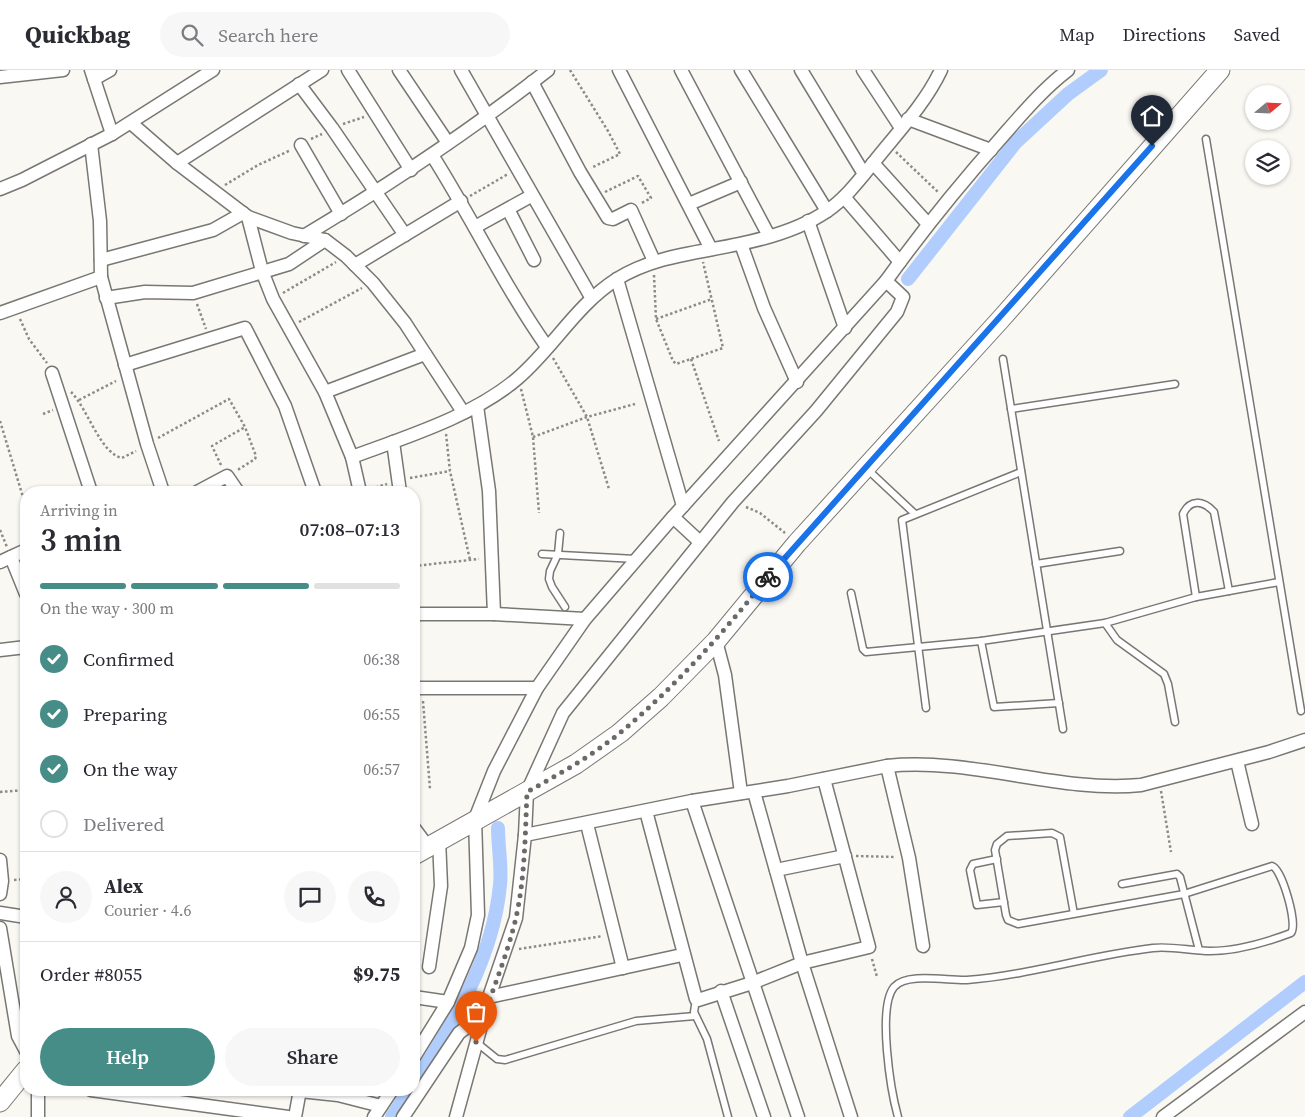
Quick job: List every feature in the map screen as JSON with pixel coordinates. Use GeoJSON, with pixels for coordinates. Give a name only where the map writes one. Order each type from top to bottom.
{"type":"FeatureCollection","features":[{"type":"Feature","properties":{"kind":"main road"},"geometry":{"type":"LineString","coordinates":[[427,847],[582,760],[620,733],[716,641],[797,543],[1220,70]]}},
{"type":"Feature","properties":{"kind":"main road"},"geometry":{"type":"LineString","coordinates":[[0,1102],[20,1077]]}},
{"type":"Feature","properties":{"kind":"street"},"geometry":{"type":"LineString","coordinates":[[4,75],[63,70]]}},
{"type":"Feature","properties":{"kind":"street"},"geometry":{"type":"LineString","coordinates":[[110,70],[92,75],[112,134]]}},
{"type":"Feature","properties":{"kind":"street"},"geometry":{"type":"LineString","coordinates":[[0,189],[22,180],[132,123],[213,70]]}},
{"type":"Feature","properties":{"kind":"street"},"geometry":{"type":"LineString","coordinates":[[177,163],[322,70]]}},
{"type":"Feature","properties":{"kind":"street"},"geometry":{"type":"LineString","coordinates":[[348,70],[411,170]]}},
{"type":"Feature","properties":{"kind":"street"},"geometry":{"type":"LineString","coordinates":[[399,70],[448,143]]}},
{"type":"Feature","properties":{"kind":"street"},"geometry":{"type":"LineString","coordinates":[[461,70],[531,196],[591,298]]}},
{"type":"Feature","properties":{"kind":"street"},"geometry":{"type":"LineString","coordinates":[[304,236],[411,170],[488,116],[548,70]]}},
{"type":"Feature","properties":{"kind":"street"},"geometry":{"type":"LineString","coordinates":[[619,70],[689,204],[706,250]]}},
{"type":"Feature","properties":{"kind":"street"},"geometry":{"type":"LineString","coordinates":[[681,70],[768,236]]}},
{"type":"Feature","properties":{"kind":"street"},"geometry":{"type":"LineString","coordinates":[[741,70],[827,211]]}},
{"type":"Feature","properties":{"kind":"street"},"geometry":{"type":"LineString","coordinates":[[801,70],[864,174]]}},
{"type":"Feature","properties":{"kind":"street"},"geometry":{"type":"LineString","coordinates":[[864,70],[904,123],[991,150]]}},
{"type":"Feature","properties":{"kind":"street"},"geometry":{"type":"LineString","coordinates":[[352,457],[393,442],[477,406],[519,378],[591,298],[618,279],[654,261],[741,244],[808,221],[827,211],[844,197],[888,145],[925,96],[941,70]]}},
{"type":"Feature","properties":{"kind":"street"},"geometry":{"type":"LineString","coordinates":[[420,1038],[448,1002],[463,970],[476,931],[478,889],[475,819],[494,771],[537,688],[585,619],[673,517],[797,382],[886,281],[928,224],[991,150],[1035,100],[1068,70]]}},
{"type":"Feature","properties":{"kind":"street"},"geometry":{"type":"LineString","coordinates":[[532,82],[580,172],[609,219],[632,210],[654,261]]}},
{"type":"Feature","properties":{"kind":"street"},"geometry":{"type":"LineString","coordinates":[[299,84],[377,192],[405,235]]}},
{"type":"Feature","properties":{"kind":"street"},"geometry":{"type":"LineString","coordinates":[[132,123],[177,163],[246,215],[304,236],[325,240],[351,260],[373,283],[405,323],[463,412]]}},
{"type":"Feature","properties":{"kind":"street"},"geometry":{"type":"LineString","coordinates":[[91,144],[100,222],[101,277],[147,444],[161,486]]}},
{"type":"Feature","properties":{"kind":"street"},"geometry":{"type":"LineString","coordinates":[[301,145],[341,214]]}},
{"type":"Feature","properties":{"kind":"street"},"geometry":{"type":"LineString","coordinates":[[432,155],[461,201],[525,316],[547,347]]}},
{"type":"Feature","properties":{"kind":"street"},"geometry":{"type":"LineString","coordinates":[[873,163],[928,224]]}},
{"type":"Feature","properties":{"kind":"street"},"geometry":{"type":"LineString","coordinates":[[689,204],[741,182]]}},
{"type":"Feature","properties":{"kind":"street"},"geometry":{"type":"LineString","coordinates":[[475,227],[531,196]]}},
{"type":"Feature","properties":{"kind":"street"},"geometry":{"type":"LineString","coordinates":[[844,197],[900,262]]}},
{"type":"Feature","properties":{"kind":"street"},"geometry":{"type":"LineString","coordinates":[[351,260],[405,235],[461,201]]}},
{"type":"Feature","properties":{"kind":"street"},"geometry":{"type":"LineString","coordinates":[[508,209],[534,260]]}},
{"type":"Feature","properties":{"kind":"street"},"geometry":{"type":"LineString","coordinates":[[101,260],[213,230],[246,215]]}},
{"type":"Feature","properties":{"kind":"street"},"geometry":{"type":"LineString","coordinates":[[246,215],[262,271],[273,299],[325,392],[352,457],[359,486]]}},
{"type":"Feature","properties":{"kind":"street"},"geometry":{"type":"LineString","coordinates":[[808,221],[845,328]]}},
{"type":"Feature","properties":{"kind":"street"},"geometry":{"type":"LineString","coordinates":[[106,298],[145,292],[193,293],[289,264],[325,240]]}},
{"type":"Feature","properties":{"kind":"street"},"geometry":{"type":"LineString","coordinates":[[741,244],[764,308],[797,382]]}},
{"type":"Feature","properties":{"kind":"street"},"geometry":{"type":"LineString","coordinates":[[0,313],[101,277]]}},
{"type":"Feature","properties":{"kind":"street"},"geometry":{"type":"LineString","coordinates":[[618,279],[683,506]]}},
{"type":"Feature","properties":{"kind":"street"},"geometry":{"type":"LineString","coordinates":[[456,1117],[483,1015],[516,918],[525,836],[527,792],[548,742],[569,704],[700,542],[733,502],[816,411],[897,312],[903,297],[886,281]]}},
{"type":"Feature","properties":{"kind":"street"},"geometry":{"type":"LineString","coordinates":[[127,370],[210,339],[242,328],[246,329],[285,406],[313,486]]}},
{"type":"Feature","properties":{"kind":"street"},"geometry":{"type":"LineString","coordinates":[[325,392],[426,354]]}},
{"type":"Feature","properties":{"kind":"street"},"geometry":{"type":"LineString","coordinates":[[52,372],[89,486]]}},
{"type":"Feature","properties":{"kind":"street"},"geometry":{"type":"LineString","coordinates":[[477,406],[489,491],[494,614]]}},
{"type":"Feature","properties":{"kind":"street"},"geometry":{"type":"LineString","coordinates":[[393,442],[399,486]]}},
{"type":"Feature","properties":{"kind":"street"},"geometry":{"type":"LineString","coordinates":[[208,486],[227,476],[234,486]]}},
{"type":"Feature","properties":{"kind":"street"},"geometry":{"type":"LineString","coordinates":[[673,517],[700,542]]}},
{"type":"Feature","properties":{"kind":"street"},"geometry":{"type":"LineString","coordinates":[[20,553],[6,559],[20,584]]}},
{"type":"Feature","properties":{"kind":"street"},"geometry":{"type":"LineString","coordinates":[[420,614],[494,614],[585,619]]}},
{"type":"Feature","properties":{"kind":"street"},"geometry":{"type":"LineString","coordinates":[[716,641],[725,675],[740,793]]}},
{"type":"Feature","properties":{"kind":"street"},"geometry":{"type":"LineString","coordinates":[[0,650],[20,648]]}},
{"type":"Feature","properties":{"kind":"street"},"geometry":{"type":"LineString","coordinates":[[420,688],[537,688]]}},
{"type":"Feature","properties":{"kind":"street"},"geometry":{"type":"LineString","coordinates":[[525,836],[692,801],[754,792],[887,766],[944,765],[1107,786],[1140,785],[1237,761],[1305,740]]}},
{"type":"Feature","properties":{"kind":"street"},"geometry":{"type":"LineString","coordinates":[[1237,761],[1252,824]]}},
{"type":"Feature","properties":{"kind":"street"},"geometry":{"type":"LineString","coordinates":[[887,766],[909,858],[923,946]]}},
{"type":"Feature","properties":{"kind":"street"},"geometry":{"type":"LineString","coordinates":[[646,811],[682,955],[696,999],[752,983],[802,963],[869,947],[824,779]]}},
{"type":"Feature","properties":{"kind":"street"},"geometry":{"type":"LineString","coordinates":[[754,792],[802,963],[851,1117]]}},
{"type":"Feature","properties":{"kind":"street"},"geometry":{"type":"LineString","coordinates":[[692,801],[798,1117]]}},
{"type":"Feature","properties":{"kind":"street"},"geometry":{"type":"LineString","coordinates":[[587,824],[623,968]]}},
{"type":"Feature","properties":{"kind":"street"},"geometry":{"type":"LineString","coordinates":[[427,847],[441,886],[429,967]]}},
{"type":"Feature","properties":{"kind":"street"},"geometry":{"type":"LineString","coordinates":[[776,870],[845,856]]}},
{"type":"Feature","properties":{"kind":"street"},"geometry":{"type":"LineString","coordinates":[[0,860],[2,881],[0,894]]}},
{"type":"Feature","properties":{"kind":"street"},"geometry":{"type":"LineString","coordinates":[[0,913],[20,916]]}},
{"type":"Feature","properties":{"kind":"street"},"geometry":{"type":"LineString","coordinates":[[0,928],[20,1040]]}},
{"type":"Feature","properties":{"kind":"street"},"geometry":{"type":"LineString","coordinates":[[489,997],[682,955]]}},
{"type":"Feature","properties":{"kind":"street"},"geometry":{"type":"LineString","coordinates":[[722,991],[764,1117]]}},
{"type":"Feature","properties":{"kind":"street"},"geometry":{"type":"LineString","coordinates":[[420,998],[448,1002]]}},
{"type":"Feature","properties":{"kind":"street"},"geometry":{"type":"LineString","coordinates":[[1163,1117],[1305,1012]]}},
{"type":"Feature","properties":{"kind":"street"},"geometry":{"type":"LineString","coordinates":[[420,1092],[459,1033],[483,1015]]}},
{"type":"Feature","properties":{"kind":"street"},"geometry":{"type":"LineString","coordinates":[[38,1096],[38,1117]]}},
{"type":"Feature","properties":{"kind":"street"},"geometry":{"type":"LineString","coordinates":[[135,1096],[288,1117]]}},
{"type":"Feature","properties":{"kind":"street"},"geometry":{"type":"LineString","coordinates":[[295,1117],[299,1096]]}},
{"type":"Feature","properties":{"kind":"street"},"geometry":{"type":"LineString","coordinates":[[342,1096],[381,1106]]}},
{"type":"Feature","properties":{"kind":"street"},"geometry":{"type":"LineString","coordinates":[[374,1117],[388,1096]]}},
{"type":"Feature","properties":{"kind":"street"},"geometry":{"type":"LineString","coordinates":[[403,1117],[417,1096]]}},
{"type":"Feature","properties":{"kind":"lane"},"geometry":{"type":"LineString","coordinates":[[1206,139],[1301,711]]}},
{"type":"Feature","properties":{"kind":"lane"},"geometry":{"type":"LineString","coordinates":[[1003,359],[1063,729]]}},
{"type":"Feature","properties":{"kind":"lane"},"geometry":{"type":"LineString","coordinates":[[1011,409],[1175,384]]}},
{"type":"Feature","properties":{"kind":"lane"},"geometry":{"type":"LineString","coordinates":[[866,468],[915,514]]}},
{"type":"Feature","properties":{"kind":"lane"},"geometry":{"type":"LineString","coordinates":[[926,708],[902,520],[1021,472]]}},
{"type":"Feature","properties":{"kind":"lane"},"geometry":{"type":"LineString","coordinates":[[1196,597],[1183,514],[1186,507],[1192,503],[1201,502],[1214,512],[1229,591]]}},
{"type":"Feature","properties":{"kind":"lane"},"geometry":{"type":"LineString","coordinates":[[560,533],[558,554],[550,571],[549,579],[565,607]]}},
{"type":"Feature","properties":{"kind":"lane"},"geometry":{"type":"LineString","coordinates":[[1036,564],[1120,551]]}},
{"type":"Feature","properties":{"kind":"lane"},"geometry":{"type":"LineString","coordinates":[[542,554],[637,559]]}},
{"type":"Feature","properties":{"kind":"lane"},"geometry":{"type":"LineString","coordinates":[[851,594],[864,651],[919,649],[1105,622],[1196,597],[1280,582]]}},
{"type":"Feature","properties":{"kind":"lane"},"geometry":{"type":"LineString","coordinates":[[1105,622],[1117,640],[1164,674],[1168,684],[1175,722]]}},
{"type":"Feature","properties":{"kind":"lane"},"geometry":{"type":"LineString","coordinates":[[981,641],[994,708],[1059,703]]}},
{"type":"Feature","properties":{"kind":"lane"},"geometry":{"type":"LineString","coordinates":[[898,1117],[890,1080],[886,1039],[889,999],[893,988],[902,982],[914,979],[964,980],[1023,974],[1153,948],[1232,949],[1288,934],[1293,930],[1294,923],[1279,872],[1274,866],[1184,894],[1074,914],[1018,924],[1008,920],[995,850],[997,844],[1007,836],[1052,832],[1057,834],[1062,842],[1074,914]]}},
{"type":"Feature","properties":{"kind":"lane"},"geometry":{"type":"LineString","coordinates":[[997,859],[974,864],[970,870],[977,905],[1004,902]]}},
{"type":"Feature","properties":{"kind":"lane"},"geometry":{"type":"LineString","coordinates":[[1122,884],[1173,873],[1180,877],[1199,950]]}},
{"type":"Feature","properties":{"kind":"lane"},"geometry":{"type":"LineString","coordinates":[[696,999],[695,1016],[707,1038],[728,1117]]}},
{"type":"Feature","properties":{"kind":"lane"},"geometry":{"type":"LineString","coordinates":[[476,1042],[497,1059],[505,1060],[636,1021],[695,1016]]}},
{"type":"Feature","properties":{"kind":"path"},"geometry":{"type":"LineString","coordinates":[[570,70],[608,131],[620,155],[580,172]]}},
{"type":"Feature","properties":{"kind":"path"},"geometry":{"type":"LineString","coordinates":[[215,192],[258,165],[332,128],[374,113]]}},
{"type":"Feature","properties":{"kind":"path"},"geometry":{"type":"LineString","coordinates":[[888,145],[947,201]]}},
{"type":"Feature","properties":{"kind":"path"},"geometry":{"type":"LineString","coordinates":[[461,201],[516,169]]}},
{"type":"Feature","properties":{"kind":"path"},"geometry":{"type":"LineString","coordinates":[[595,197],[639,176],[651,198],[632,210]]}},
{"type":"Feature","properties":{"kind":"path"},"geometry":{"type":"LineString","coordinates":[[654,261],[656,319],[676,364],[723,348],[712,299],[706,250]]}},
{"type":"Feature","properties":{"kind":"path"},"geometry":{"type":"LineString","coordinates":[[273,299],[351,260]]}},
{"type":"Feature","properties":{"kind":"path"},"geometry":{"type":"LineString","coordinates":[[289,328],[373,283]]}},
{"type":"Feature","properties":{"kind":"path"},"geometry":{"type":"LineString","coordinates":[[193,293],[210,339]]}},
{"type":"Feature","properties":{"kind":"path"},"geometry":{"type":"LineString","coordinates":[[656,319],[712,299]]}},
{"type":"Feature","properties":{"kind":"path"},"geometry":{"type":"LineString","coordinates":[[15,308],[29,339],[52,372]]}},
{"type":"Feature","properties":{"kind":"path"},"geometry":{"type":"LineString","coordinates":[[547,347],[586,416],[609,489]]}},
{"type":"Feature","properties":{"kind":"path"},"geometry":{"type":"LineString","coordinates":[[691,359],[719,442]]}},
{"type":"Feature","properties":{"kind":"path"},"geometry":{"type":"LineString","coordinates":[[127,370],[79,400],[110,453],[114,456],[122,458],[226,400],[232,402],[245,427],[256,453],[255,459],[227,476],[212,446],[245,427]]}},
{"type":"Feature","properties":{"kind":"path"},"geometry":{"type":"LineString","coordinates":[[519,378],[533,437],[539,513]]}},
{"type":"Feature","properties":{"kind":"path"},"geometry":{"type":"LineString","coordinates":[[533,437],[586,416],[635,404]]}},
{"type":"Feature","properties":{"kind":"path"},"geometry":{"type":"LineString","coordinates":[[0,421],[20,487]]}},
{"type":"Feature","properties":{"kind":"path"},"geometry":{"type":"LineString","coordinates":[[420,565],[470,560],[450,471],[444,421]]}},
{"type":"Feature","properties":{"kind":"path"},"geometry":{"type":"LineString","coordinates":[[399,486],[450,471]]}},
{"type":"Feature","properties":{"kind":"path"},"geometry":{"type":"LineString","coordinates":[[733,502],[760,514],[797,543]]}},
{"type":"Feature","properties":{"kind":"path"},"geometry":{"type":"LineString","coordinates":[[0,530],[6,559]]}},
{"type":"Feature","properties":{"kind":"path"},"geometry":{"type":"LineString","coordinates":[[420,705],[430,789]]}},
{"type":"Feature","properties":{"kind":"path"},"geometry":{"type":"LineString","coordinates":[[1159,780],[1171,852]]}},
{"type":"Feature","properties":{"kind":"path"},"geometry":{"type":"LineString","coordinates":[[0,792],[20,790]]}},
{"type":"Feature","properties":{"kind":"path"},"geometry":{"type":"LineString","coordinates":[[845,856],[909,858]]}},
{"type":"Feature","properties":{"kind":"path"},"geometry":{"type":"LineString","coordinates":[[506,951],[614,934]]}},
{"type":"Feature","properties":{"kind":"path"},"geometry":{"type":"LineString","coordinates":[[869,947],[877,977]]}},
{"type":"Feature","properties":{"kind":"waterway"},"geometry":{"type":"LineString","coordinates":[[908,279],[1016,142],[1068,94],[1101,70]]}},
{"type":"Feature","properties":{"kind":"waterway"},"geometry":{"type":"LineString","coordinates":[[420,1074],[457,1014],[480,965],[489,939],[500,885],[498,828]]}},
{"type":"Feature","properties":{"kind":"waterway"},"geometry":{"type":"LineString","coordinates":[[1130,1117],[1305,982]]}},
{"type":"Feature","properties":{"kind":"waterway"},"geometry":{"type":"LineString","coordinates":[[392,1117],[406,1096]]}},
{"type":"Feature","properties":{"kind":"way so far"},"geometry":{"type":"LineString","coordinates":[[476,1042],[483,1015],[516,918],[525,836],[527,792],[550,780],[601,747],[636,719],[716,641],[768,577]]}},
{"type":"Feature","properties":{"kind":"route"},"geometry":{"type":"LineString","coordinates":[[768,577],[1000,320],[1152,146]]}}]}
